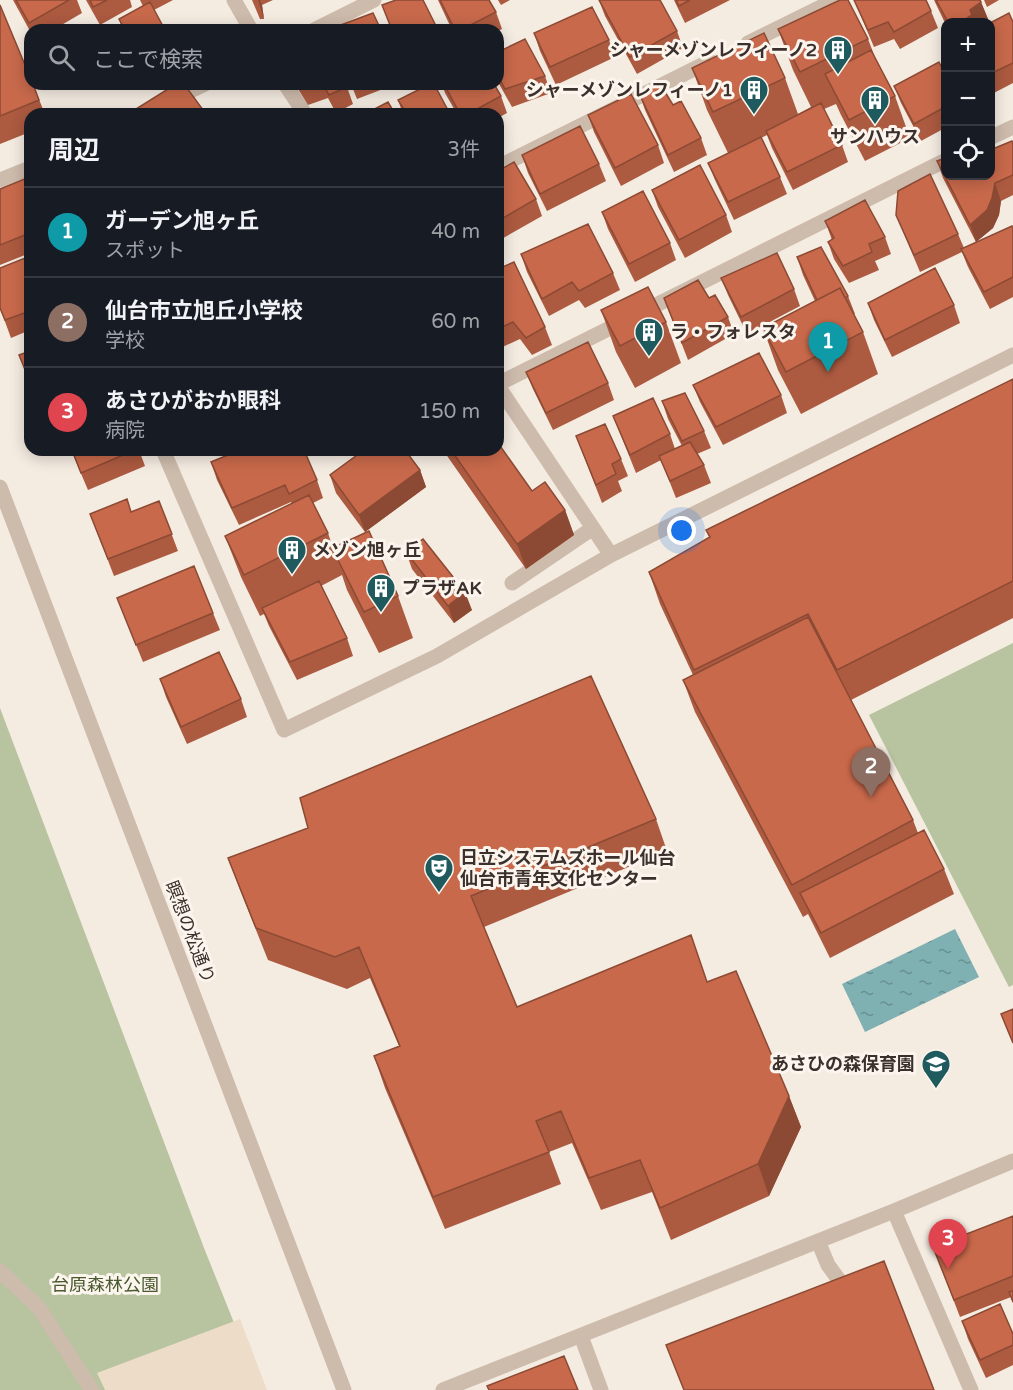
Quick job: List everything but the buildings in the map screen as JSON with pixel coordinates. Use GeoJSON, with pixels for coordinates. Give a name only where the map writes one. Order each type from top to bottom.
{"type":"FeatureCollection","features":[{"type":"Feature","properties":{"kind":"street"},"geometry":{"type":"LineString","coordinates":[[234,0],[248,24]]}},
{"type":"Feature","properties":{"kind":"street"},"geometry":{"type":"LineString","coordinates":[[326,24],[374,0]]}},
{"type":"Feature","properties":{"kind":"street"},"geometry":{"type":"LineString","coordinates":[[504,164],[835,0]]}},
{"type":"Feature","properties":{"kind":"street"},"geometry":{"type":"LineString","coordinates":[[155,108],[193,90]]}},
{"type":"Feature","properties":{"kind":"street"},"geometry":{"type":"LineString","coordinates":[[289,90],[301,108]]}},
{"type":"Feature","properties":{"kind":"street"},"geometry":{"type":"LineString","coordinates":[[995,135],[1013,126]]}},
{"type":"Feature","properties":{"kind":"street"},"geometry":{"type":"LineString","coordinates":[[504,382],[941,162]]}},
{"type":"Feature","properties":{"kind":"street"},"geometry":{"type":"LineString","coordinates":[[0,180],[24,170]]}},
{"type":"Feature","properties":{"kind":"street"},"geometry":{"type":"LineString","coordinates":[[166,456],[284,730],[437,656],[611,555],[1013,355]]}},
{"type":"Feature","properties":{"kind":"street"},"geometry":{"type":"LineString","coordinates":[[504,394],[611,555]]}},
{"type":"Feature","properties":{"kind":"street","name":"瞑想の松通り"},"geometry":{"type":"LineString","coordinates":[[0,487],[344,1390]]}},
{"type":"Feature","properties":{"kind":"street"},"geometry":{"type":"LineString","coordinates":[[512,583],[593,528]]}},
{"type":"Feature","properties":{"kind":"street"},"geometry":{"type":"LineString","coordinates":[[453,1388],[1013,1161]]}},
{"type":"Feature","properties":{"kind":"street"},"geometry":{"type":"LineString","coordinates":[[894,1211],[971,1390]]}},
{"type":"Feature","properties":{"kind":"street"},"geometry":{"type":"LineString","coordinates":[[818,1241],[828,1265],[859,1306]]}},
{"type":"Feature","properties":{"kind":"street"},"geometry":{"type":"LineString","coordinates":[[0,1271],[39,1308],[95,1386]]}},
{"type":"Feature","properties":{"kind":"street"},"geometry":{"type":"LineString","coordinates":[[581,1336],[602,1390]]}},
{"type":"Feature","properties":{"kind":"green space"},"geometry":{"type":"Polygon","coordinates":[[[1013,643],[1013,985],[1009,987],[869,715],[1013,643]]]}},
{"type":"Feature","properties":{"kind":"green space","name":"台原森林公園"},"geometry":{"type":"Polygon","coordinates":[[[0,708],[204,1248],[261,1390],[0,1390],[0,708]]]}},
{"type":"Feature","properties":{"kind":"shaded area"},"geometry":{"type":"Polygon","coordinates":[[[240,1319],[267,1390],[105,1390],[97,1373],[240,1319]]]}},
{"type":"Feature","properties":{"kind":"water"},"geometry":{"type":"Polygon","coordinates":[[[955,929],[979,977],[865,1032],[842,984],[955,929]]]}},
{"type":"Feature","properties":{"kind":"place","name":"シャーメゾンレフィーノ2"},"geometry":{"type":"Point","coordinates":[838,76]}},
{"type":"Feature","properties":{"kind":"place","name":"シャーメゾンレフィーノ1"},"geometry":{"type":"Point","coordinates":[754,116]}},
{"type":"Feature","properties":{"kind":"place","name":"サンハウス"},"geometry":{"type":"Point","coordinates":[875,126]}},
{"type":"Feature","properties":{"kind":"place","name":"ラ・フォレスタ"},"geometry":{"type":"Point","coordinates":[649,358]}},
{"type":"Feature","properties":{"kind":"place","name":"ガーデン旭ヶ丘"},"geometry":{"type":"Point","coordinates":[828,372]}},
{"type":"Feature","properties":{"kind":"place","name":"メゾン旭ヶ丘"},"geometry":{"type":"Point","coordinates":[292,576]}},
{"type":"Feature","properties":{"kind":"place","name":"プラザAK"},"geometry":{"type":"Point","coordinates":[381,614]}},
{"type":"Feature","properties":{"kind":"place","name":"仙台市立旭丘小学校"},"geometry":{"type":"Point","coordinates":[871,797]}},
{"type":"Feature","properties":{"kind":"place","name":"日立システムズホール仙台 仙台市青年文化センター"},"geometry":{"type":"Point","coordinates":[439,894]}},
{"type":"Feature","properties":{"kind":"place","name":"あさひの森保育園"},"geometry":{"type":"Point","coordinates":[936,1090]}},
{"type":"Feature","properties":{"kind":"place","name":"あさひがおか眼科"},"geometry":{"type":"Point","coordinates":[948,1269]}}]}
